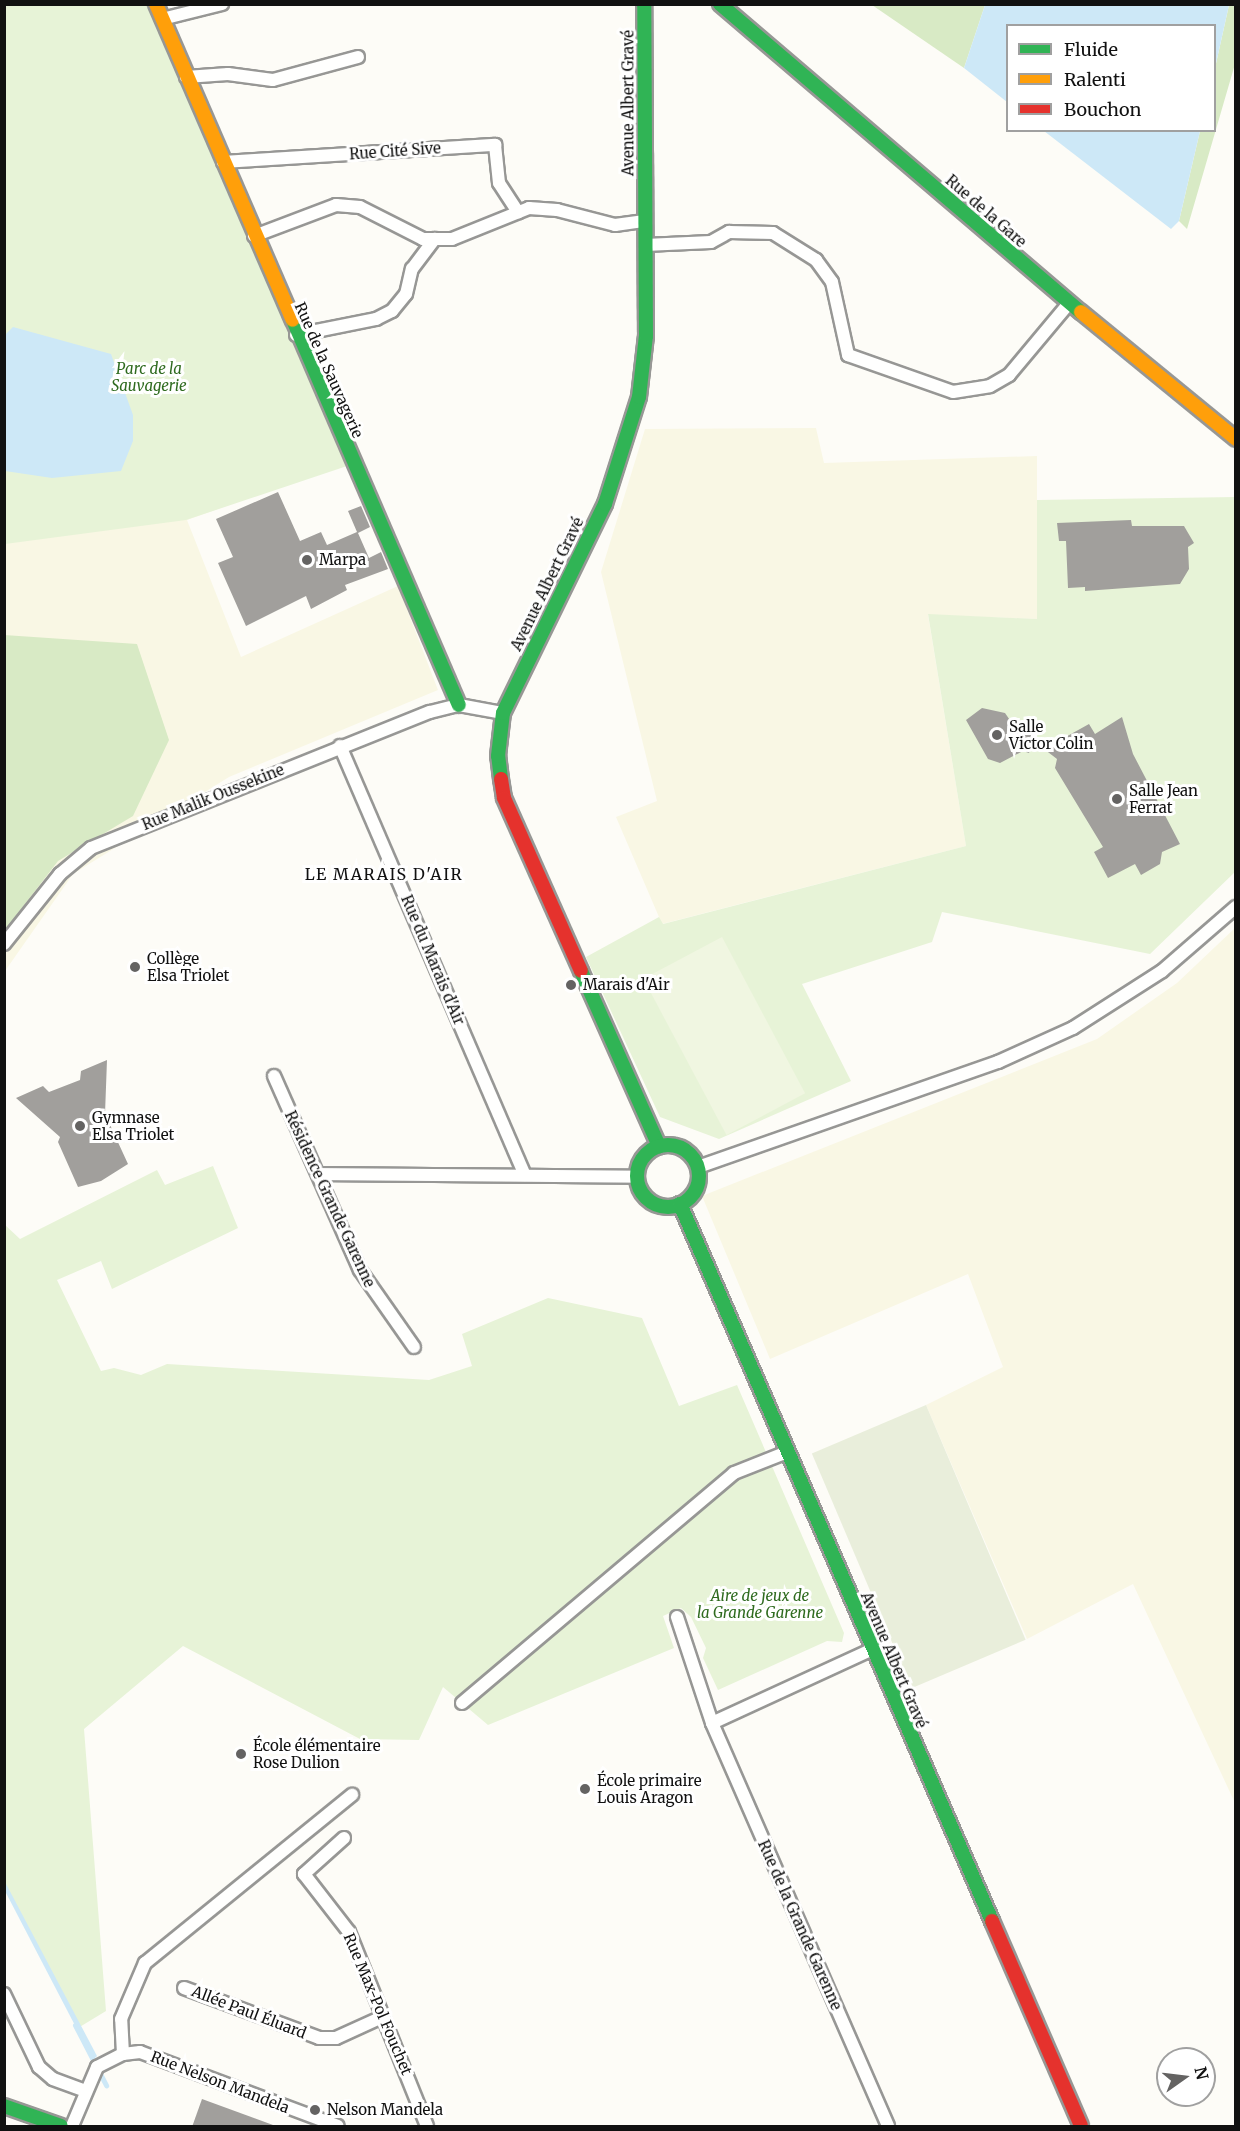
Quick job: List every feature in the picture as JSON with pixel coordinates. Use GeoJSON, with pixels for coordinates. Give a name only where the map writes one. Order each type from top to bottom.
{"type":"FeatureCollection","features":[{"type":"Feature","properties":{"kind":"street","name":"Rue de la Sauvagerie"},"geometry":{"type":"LineString","coordinates":[[156,4],[296,335],[459,705]]}},
{"type":"Feature","properties":{"kind":"street"},"geometry":{"type":"LineString","coordinates":[[162,19],[222,4]]}},
{"type":"Feature","properties":{"kind":"street","name":"Avenue Albert Gravé"},"geometry":{"type":"LineString","coordinates":[[644,4],[646,336],[629,434],[605,504],[503,713],[498,756],[504,798],[659,1146]]}},
{"type":"Feature","properties":{"kind":"street","name":"Rue de la Gare"},"geometry":{"type":"LineString","coordinates":[[720,4],[1236,439]]}},
{"type":"Feature","properties":{"kind":"street"},"geometry":{"type":"LineString","coordinates":[[186,77],[228,74],[273,80],[358,57]]}},
{"type":"Feature","properties":{"kind":"street","name":"Rue Cité Sive"},"geometry":{"type":"LineString","coordinates":[[223,162],[495,145],[499,183],[518,212]]}},
{"type":"Feature","properties":{"kind":"street"},"geometry":{"type":"LineString","coordinates":[[254,236],[336,205],[360,207],[423,240],[452,239],[518,212],[557,210],[615,225],[645,221]]}},
{"type":"Feature","properties":{"kind":"street"},"geometry":{"type":"LineString","coordinates":[[645,246],[711,242],[729,232],[773,233],[816,260],[831,282],[848,356],[916,383],[953,392],[990,386],[1009,375],[1071,302]]}},
{"type":"Feature","properties":{"kind":"street"},"geometry":{"type":"LineString","coordinates":[[296,335],[376,319],[392,311],[406,294],[412,269],[435,239]]}},
{"type":"Feature","properties":{"kind":"street"},"geometry":{"type":"LineString","coordinates":[[459,705],[503,713]]}},
{"type":"Feature","properties":{"kind":"street","name":"Rue Malik Oussekine"},"geometry":{"type":"LineString","coordinates":[[4,945],[60,874],[91,848],[340,746],[459,705]]}},
{"type":"Feature","properties":{"kind":"street","name":"Rue du Marais d'Air"},"geometry":{"type":"LineString","coordinates":[[340,746],[525,1175]]}},
{"type":"Feature","properties":{"kind":"street"},"geometry":{"type":"LineString","coordinates":[[698,1167],[998,1062],[1073,1028],[1162,971],[1236,908]]}},
{"type":"Feature","properties":{"kind":"street","name":"Résidence Grande Garenne"},"geometry":{"type":"LineString","coordinates":[[274,1076],[371,1289],[414,1347]]}},
{"type":"Feature","properties":{"kind":"street"},"geometry":{"type":"LineString","coordinates":[[659,1146],[678,1147],[698,1167],[698,1185],[680,1204],[652,1202],[638,1177],[643,1158],[659,1146]]}},
{"type":"Feature","properties":{"kind":"street"},"geometry":{"type":"LineString","coordinates":[[319,1174],[638,1177]]}},
{"type":"Feature","properties":{"kind":"street","name":"Avenue Albert Gravé"},"geometry":{"type":"LineString","coordinates":[[680,1204],[871,1650],[1081,2127]]}},
{"type":"Feature","properties":{"kind":"street"},"geometry":{"type":"LineString","coordinates":[[462,1703],[734,1473],[786,1452]]}},
{"type":"Feature","properties":{"kind":"street","name":"Rue de la Grande Garenne"},"geometry":{"type":"LineString","coordinates":[[677,1617],[712,1724],[888,2127]]}},
{"type":"Feature","properties":{"kind":"street"},"geometry":{"type":"LineString","coordinates":[[712,1724],[871,1650]]}},
{"type":"Feature","properties":{"kind":"street"},"geometry":{"type":"LineString","coordinates":[[72,2127],[84,2090],[97,2067],[123,2054],[121,2019],[145,1963],[352,1795]]}},
{"type":"Feature","properties":{"kind":"street","name":"Rue Max-Pol Fouchet"},"geometry":{"type":"LineString","coordinates":[[344,1838],[304,1874],[349,1932],[427,2127]]}},
{"type":"Feature","properties":{"kind":"street","name":"Allée Paul Éluard"},"geometry":{"type":"LineString","coordinates":[[184,1988],[319,2038],[336,2038],[382,2017]]}},
{"type":"Feature","properties":{"kind":"street"},"geometry":{"type":"LineString","coordinates":[[4,1994],[39,2067],[53,2079],[84,2090]]}},
{"type":"Feature","properties":{"kind":"street","name":"Rue Nelson Mandela"},"geometry":{"type":"LineString","coordinates":[[123,2054],[140,2052],[338,2127]]}},
{"type":"Feature","properties":{"kind":"street"},"geometry":{"type":"LineString","coordinates":[[4,2106],[61,2127]]}},
{"type":"Feature","properties":{"kind":"green space","name":"Parc de la Sauvagerie"},"geometry":{"type":"Polygon","coordinates":[[[4,5],[153,5],[347,466],[186,520],[5,544],[4,5]]]}},
{"type":"Feature","properties":{"kind":"green space"},"geometry":{"type":"Polygon","coordinates":[[[5,5],[229,505],[187,520],[241,657],[398,586],[438,690],[229,777],[73,874],[5,971],[5,5]]]}},
{"type":"Feature","properties":{"kind":"green space"},"geometry":{"type":"Polygon","coordinates":[[[872,5],[985,5],[964,68],[872,5]]]}},
{"type":"Feature","properties":{"kind":"green space"},"geometry":{"type":"Polygon","coordinates":[[[1229,5],[1235,5],[1235,64],[1216,129],[1216,64],[1229,5]]]}},
{"type":"Feature","properties":{"kind":"green space"},"geometry":{"type":"Polygon","coordinates":[[[1200,132],[1215,132],[1187,229],[1179,221],[1200,132]]]}},
{"type":"Feature","properties":{"kind":"green space"},"geometry":{"type":"Polygon","coordinates":[[[816,428],[824,463],[1037,456],[1037,619],[928,615],[966,846],[662,924],[616,817],[657,801],[601,572],[645,429],[816,428]]]}},
{"type":"Feature","properties":{"kind":"green space"},"geometry":{"type":"Polygon","coordinates":[[[1235,497],[1235,872],[1150,954],[942,912],[932,942],[802,984],[851,1081],[719,1139],[660,1117],[586,957],[659,917],[663,924],[966,846],[928,614],[1037,619],[1037,500],[1235,497]]]}},
{"type":"Feature","properties":{"kind":"green space"},"geometry":{"type":"Polygon","coordinates":[[[4,635],[137,644],[169,740],[133,816],[58,861],[5,930],[4,635]]]}},
{"type":"Feature","properties":{"kind":"green space"},"geometry":{"type":"Polygon","coordinates":[[[1235,928],[1235,1803],[1133,1584],[1027,1639],[926,1405],[1003,1367],[968,1274],[770,1359],[702,1196],[1097,1039],[1177,983],[1235,928]]]}},
{"type":"Feature","properties":{"kind":"green space"},"geometry":{"type":"Polygon","coordinates":[[[722,937],[805,1093],[727,1135],[643,979],[722,937]]]}},
{"type":"Feature","properties":{"kind":"green space","name":"Aire de jeux de la Grande Garenne"},"geometry":{"type":"Polygon","coordinates":[[[213,1166],[238,1228],[112,1289],[101,1261],[57,1280],[101,1371],[114,1368],[141,1375],[167,1364],[429,1380],[472,1366],[462,1334],[548,1298],[642,1318],[679,1406],[737,1385],[844,1633],[842,1642],[827,1641],[718,1690],[703,1658],[706,1648],[691,1617],[681,1608],[663,1616],[674,1648],[488,1725],[443,1687],[419,1740],[360,1739],[183,1646],[84,1729],[106,2011],[78,2028],[5,1887],[4,1224],[20,1239],[157,1170],[165,1185],[213,1166]]]}},
{"type":"Feature","properties":{"kind":"green space"},"geometry":{"type":"Polygon","coordinates":[[[926,1405],[1026,1640],[911,1688],[812,1453],[926,1405]]]}},
{"type":"Feature","properties":{"kind":"water"},"geometry":{"type":"Polygon","coordinates":[[[985,4],[1229,5],[1216,64],[1216,24],[1006,24],[1006,101],[964,68],[985,4]]]}},
{"type":"Feature","properties":{"kind":"water"},"geometry":{"type":"Polygon","coordinates":[[[1045,132],[1200,132],[1179,221],[1171,229],[1045,132]]]}},
{"type":"Feature","properties":{"kind":"water"},"geometry":{"type":"Polygon","coordinates":[[[13,327],[111,354],[133,415],[133,441],[121,471],[52,478],[5,471],[5,335],[13,327]]]}},
{"type":"Feature","properties":{"kind":"water"},"geometry":{"type":"Polygon","coordinates":[[[4,1880],[97,2056],[93,2060],[5,1891],[4,1880]]]}},
{"type":"Feature","properties":{"kind":"building","name":"Marpa"},"geometry":{"type":"Polygon","coordinates":[[[278,492],[300,541],[321,532],[327,545],[357,532],[348,511],[361,506],[370,527],[358,533],[369,558],[381,552],[388,569],[345,585],[347,590],[311,609],[306,596],[246,626],[218,563],[233,557],[216,519],[278,492]]]}},
{"type":"Feature","properties":{"kind":"building"},"geometry":{"type":"Polygon","coordinates":[[[1131,520],[1132,526],[1184,526],[1194,543],[1188,547],[1189,569],[1180,584],[1085,591],[1085,587],[1068,588],[1066,541],[1059,541],[1057,523],[1131,520]]]}},
{"type":"Feature","properties":{"kind":"building","name":"Salle Victor Colin"},"geometry":{"type":"Polygon","coordinates":[[[982,708],[1005,713],[1020,735],[1037,727],[1029,753],[1023,751],[1000,763],[988,759],[966,720],[982,708]]]}},
{"type":"Feature","properties":{"kind":"building","name":"Salle Jean Ferrat"},"geometry":{"type":"Polygon","coordinates":[[[1122,717],[1133,754],[1180,844],[1162,852],[1160,864],[1141,875],[1135,864],[1108,878],[1094,852],[1103,847],[1055,768],[1057,759],[1044,749],[1089,724],[1095,734],[1122,717]]]}},
{"type":"Feature","properties":{"kind":"building","name":"Gymnase Elsa Triolet"},"geometry":{"type":"Polygon","coordinates":[[[107,1060],[105,1114],[128,1164],[101,1181],[78,1187],[58,1142],[60,1137],[16,1098],[43,1086],[49,1092],[80,1080],[81,1071],[107,1060]]]}},
{"type":"Feature","properties":{"kind":"building"},"geometry":{"type":"Polygon","coordinates":[[[202,2099],[273,2125],[273,2127],[192,2127],[202,2099]]]}},
{"type":"Feature","properties":{"kind":"waterway"},"geometry":{"type":"LineString","coordinates":[[75,2025],[106,2085]]}},
{"type":"Feature","properties":{"kind":"traffic: fast"},"geometry":{"type":"LineString","coordinates":[[501,779],[498,756],[503,713],[605,504],[639,397],[646,336],[644,4]]}},
{"type":"Feature","properties":{"kind":"traffic: fast"},"geometry":{"type":"LineString","coordinates":[[720,4],[1081,312]]}},
{"type":"Feature","properties":{"kind":"traffic: fast"},"geometry":{"type":"LineString","coordinates":[[293,320],[459,705]]}},
{"type":"Feature","properties":{"kind":"traffic: fast"},"geometry":{"type":"LineString","coordinates":[[581,971],[659,1146]]}},
{"type":"Feature","properties":{"kind":"traffic: fast"},"geometry":{"type":"LineString","coordinates":[[668,1145],[690,1154],[699,1176],[690,1198],[668,1207],[646,1198],[637,1176],[646,1154],[668,1145]]}},
{"type":"Feature","properties":{"kind":"traffic: fast"},"geometry":{"type":"LineString","coordinates":[[680,1204],[992,1921]]}},
{"type":"Feature","properties":{"kind":"traffic: fast"},"geometry":{"type":"LineString","coordinates":[[4,2106],[61,2126]]}},
{"type":"Feature","properties":{"kind":"traffic: slow"},"geometry":{"type":"LineString","coordinates":[[156,4],[293,320]]}},
{"type":"Feature","properties":{"kind":"traffic: slow"},"geometry":{"type":"LineString","coordinates":[[1081,312],[1236,439]]}},
{"type":"Feature","properties":{"kind":"traffic: jam"},"geometry":{"type":"LineString","coordinates":[[501,779],[504,798],[581,971]]}},
{"type":"Feature","properties":{"kind":"traffic: jam"},"geometry":{"type":"LineString","coordinates":[[992,1921],[1081,2126]]}},
{"type":"Feature","properties":{"kind":"place","name":"Marpa"},"geometry":{"type":"Point","coordinates":[307,560]}},
{"type":"Feature","properties":{"kind":"place","name":"Salle Victor Colin"},"geometry":{"type":"Point","coordinates":[997,735]}},
{"type":"Feature","properties":{"kind":"place","name":"Salle Jean Ferrat"},"geometry":{"type":"Point","coordinates":[1117,799]}},
{"type":"Feature","properties":{"kind":"place","name":"Collège Elsa Triolet"},"geometry":{"type":"Point","coordinates":[135,967]}},
{"type":"Feature","properties":{"kind":"place","name":"Marais d'Air"},"geometry":{"type":"Point","coordinates":[571,985]}},
{"type":"Feature","properties":{"kind":"place","name":"Gymnase Elsa Triolet"},"geometry":{"type":"Point","coordinates":[80,1126]}},
{"type":"Feature","properties":{"kind":"place","name":"École élémentaire Rose Dulion"},"geometry":{"type":"Point","coordinates":[241,1754]}},
{"type":"Feature","properties":{"kind":"place","name":"École primaire Louis Aragon"},"geometry":{"type":"Point","coordinates":[585,1789]}},
{"type":"Feature","properties":{"kind":"place","name":"Nelson Mandela"},"geometry":{"type":"Point","coordinates":[315,2110]}},
{"type":"Feature","properties":{"kind":"district","name":"LE MARAIS D'AIR"},"geometry":{"type":"Point","coordinates":[384,874]}}]}
